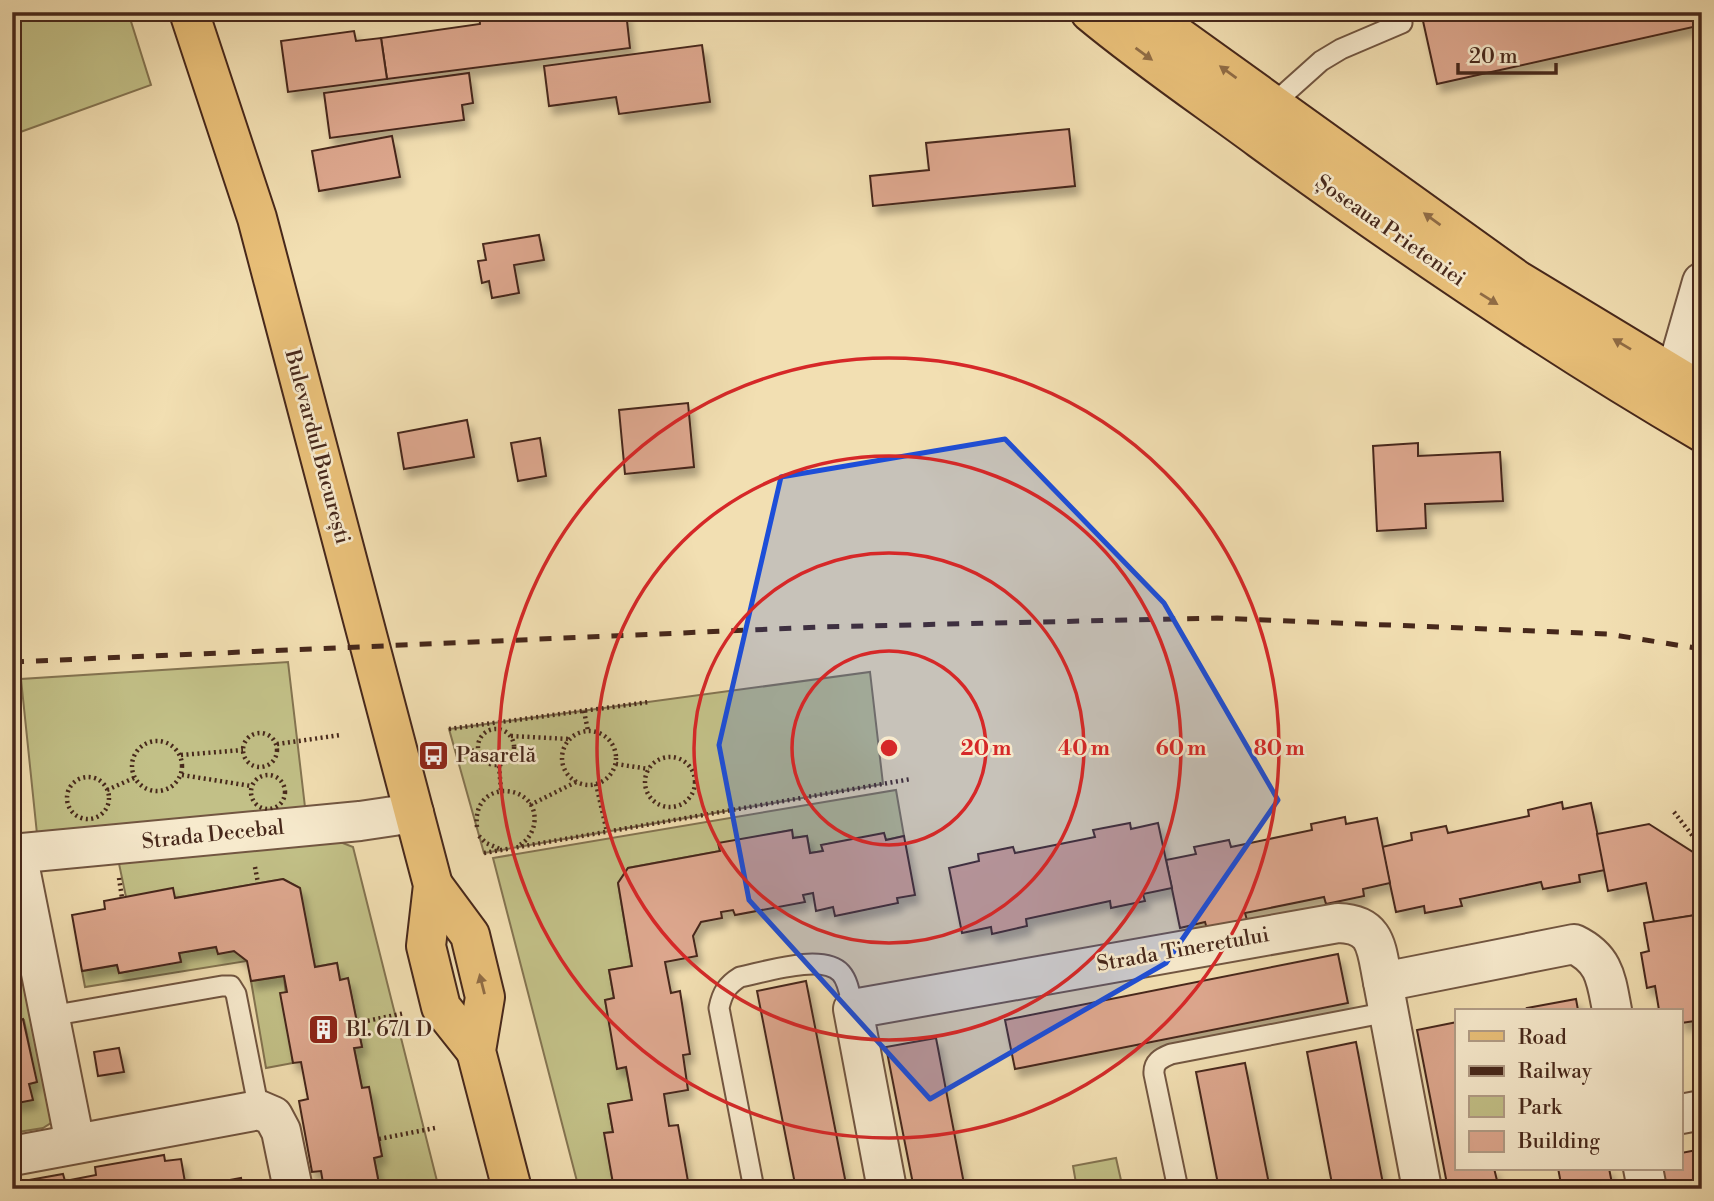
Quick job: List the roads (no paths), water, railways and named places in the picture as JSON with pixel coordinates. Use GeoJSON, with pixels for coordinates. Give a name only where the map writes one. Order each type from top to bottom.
{"type":"FeatureCollection","features":[{"type":"Feature","properties":{"kind":"main road","name":"Bulevardul București"},"geometry":{"type":"LineString","coordinates":[[189,12],[257,218],[433,885],[470,935],[485,997],[476,1051],[512,1189]]}},
{"type":"Feature","properties":{"kind":"main road","name":"Șoseaua Prieteniei"},"geometry":{"type":"LineString","coordinates":[[1090,12],[1324,186],[1477,292],[1702,432]]}},
{"type":"Feature","properties":{"kind":"main road","name":"Șoseaua Prieteniei"},"geometry":{"type":"LineString","coordinates":[[1144,12],[1517,280],[1689,384]]}},
{"type":"Feature","properties":{"kind":"street"},"geometry":{"type":"LineString","coordinates":[[1689,384],[1702,282]]}},
{"type":"Feature","properties":{"kind":"street","name":"Strada Decebal"},"geometry":{"type":"LineString","coordinates":[[15,854],[360,821],[414,813]]}},
{"type":"Feature","properties":{"kind":"street"},"geometry":{"type":"LineString","coordinates":[[15,854],[75,1143]]}},
{"type":"Feature","properties":{"kind":"street","name":"Strada Tineretului"},"geometry":{"type":"LineString","coordinates":[[853,1009],[1338,923],[1353,923],[1369,933],[1376,947],[1385,997]]}},
{"type":"Feature","properties":{"kind":"street"},"geometry":{"type":"LineString","coordinates":[[1422,1189],[1385,997],[1574,944],[1588,951],[1598,961],[1605,977],[1612,1009]]}},
{"type":"Feature","properties":{"kind":"street"},"geometry":{"type":"LineString","coordinates":[[853,1009],[887,1189]]}},
{"type":"Feature","properties":{"kind":"street"},"geometry":{"type":"LineString","coordinates":[[12,1156],[259,1110],[273,1116],[281,1131],[293,1189]]}},
{"type":"Feature","properties":{"kind":"street"},"geometry":{"type":"LineString","coordinates":[[1682,1114],[1702,1110]]}},
{"type":"Feature","properties":{"kind":"street"},"geometry":{"type":"LineString","coordinates":[[1643,1170],[1647,1189]]}},
{"type":"Feature","properties":{"kind":"lane"},"geometry":{"type":"LineString","coordinates":[[1273,104],[1321,61],[1341,49],[1402,23]]}},
{"type":"Feature","properties":{"kind":"lane"},"geometry":{"type":"LineString","coordinates":[[754,1189],[719,1009],[722,996],[729,984],[740,977],[819,962],[832,966],[842,974],[848,986],[853,1009]]}},
{"type":"Feature","properties":{"kind":"lane"},"geometry":{"type":"LineString","coordinates":[[50,1016],[231,986],[236,994],[259,1110]]}},
{"type":"Feature","properties":{"kind":"lane"},"geometry":{"type":"LineString","coordinates":[[1178,1189],[1154,1074],[1157,1061],[1171,1054],[1385,997]]}},
{"type":"Feature","properties":{"kind":"railway"},"geometry":{"type":"LineString","coordinates":[[12,662],[819,627],[1217,618],[1608,634],[1702,649]]}},
{"type":"Feature","properties":{"kind":"place","name":"Pasarelă"},"geometry":{"type":"Point","coordinates":[433,756]}},
{"type":"Feature","properties":{"kind":"place","name":"Bl. 67/1 D"},"geometry":{"type":"Point","coordinates":[323,1030]}}]}
